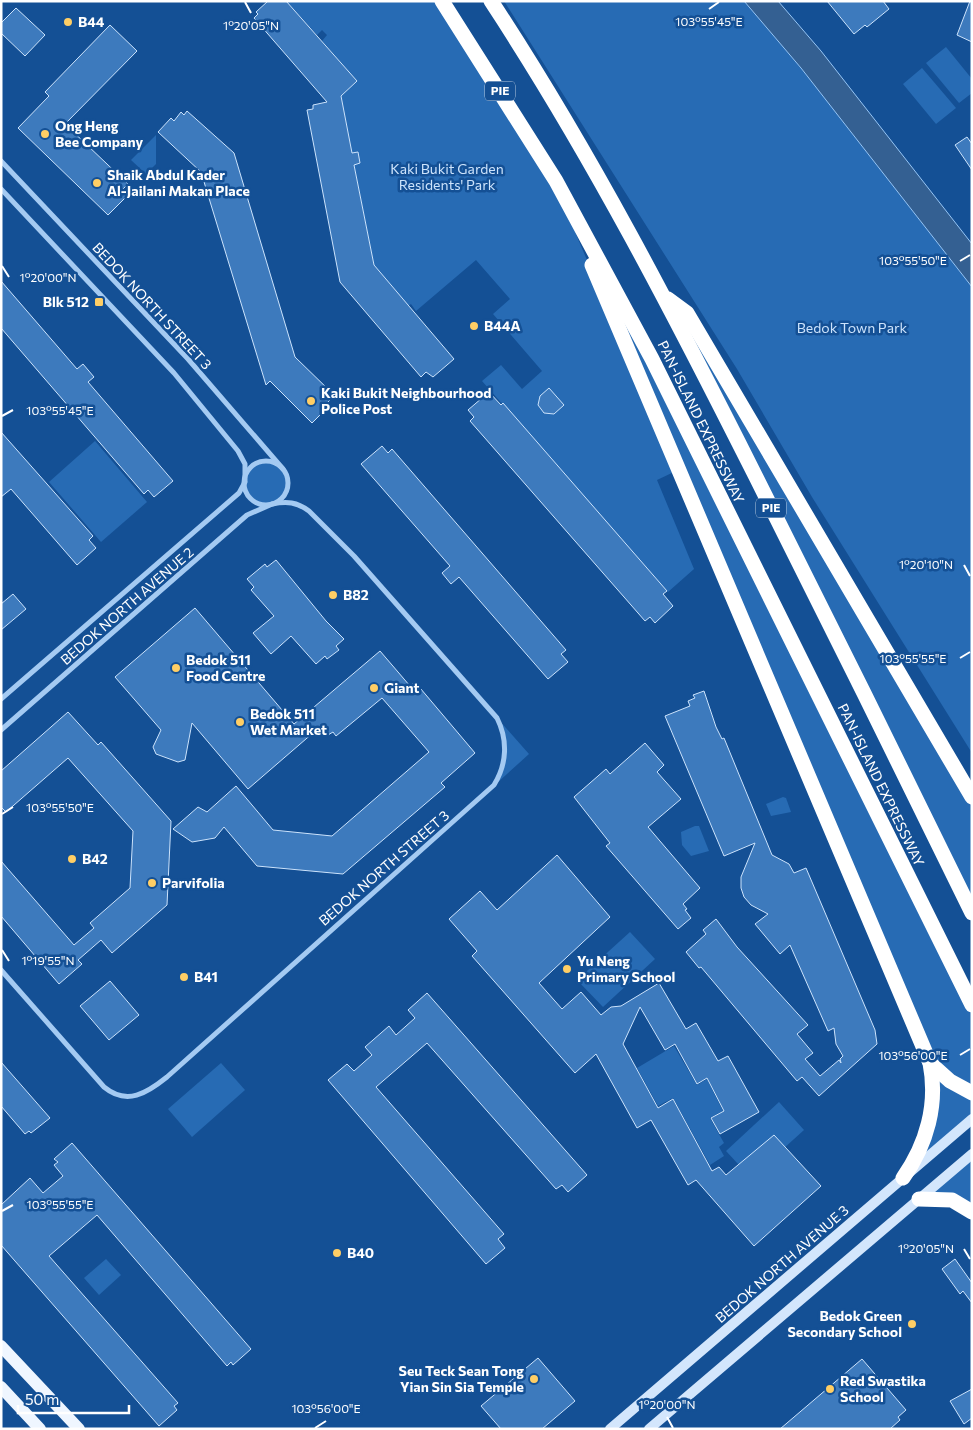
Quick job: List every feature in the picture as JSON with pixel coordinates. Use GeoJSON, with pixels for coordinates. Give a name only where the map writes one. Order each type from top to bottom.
{"type":"FeatureCollection","features":[{"type":"Feature","properties":{"kind":"highway","name":"PAN-ISLAND EXPRESSWAY"},"geometry":{"type":"LineString","coordinates":[[442,1],[556,181],[652,359],[972,1005]]}},
{"type":"Feature","properties":{"kind":"highway","name":"PAN-ISLAND EXPRESSWAY"},"geometry":{"type":"LineString","coordinates":[[491,1],[581,146],[665,297],[877,718],[972,914]]}},
{"type":"Feature","properties":{"kind":"highway"},"geometry":{"type":"LineString","coordinates":[[556,181],[769,679],[930,1063],[934,1091],[931,1115],[919,1151],[903,1178]]}},
{"type":"Feature","properties":{"kind":"highway"},"geometry":{"type":"LineString","coordinates":[[665,297],[687,313],[828,556],[972,797]]}},
{"type":"Feature","properties":{"kind":"highway"},"geometry":{"type":"LineString","coordinates":[[930,1063],[950,1081],[972,1093]]}},
{"type":"Feature","properties":{"kind":"highway"},"geometry":{"type":"LineString","coordinates":[[919,1199],[952,1200],[972,1212]]}},
{"type":"Feature","properties":{"kind":"main road","name":"BEDOK NORTH AVENUE 3"},"geometry":{"type":"LineString","coordinates":[[610,1429],[972,1119]]}},
{"type":"Feature","properties":{"kind":"main road"},"geometry":{"type":"LineString","coordinates":[[649,1429],[972,1154]]}},
{"type":"Feature","properties":{"kind":"main road"},"geometry":{"type":"LineString","coordinates":[[1,1346],[79,1429]]}},
{"type":"Feature","properties":{"kind":"main road"},"geometry":{"type":"LineString","coordinates":[[1,1387],[40,1429]]}},
{"type":"Feature","properties":{"kind":"street","name":"BEDOK NORTH STREET 3"},"geometry":{"type":"LineString","coordinates":[[1,161],[188,359],[283,469]]}},
{"type":"Feature","properties":{"kind":"street"},"geometry":{"type":"LineString","coordinates":[[1,188],[174,373],[238,451],[245,464],[245,481],[245,488],[251,499],[262,504],[271,504],[281,500],[287,490],[288,479],[283,469],[272,462],[261,462],[250,469],[245,481]]}},
{"type":"Feature","properties":{"kind":"street","name":"BEDOK NORTH AVENUE 2"},"geometry":{"type":"LineString","coordinates":[[1,699],[239,493],[245,481]]}},
{"type":"Feature","properties":{"kind":"street","name":"BEDOK NORTH STREET 3"},"geometry":{"type":"LineString","coordinates":[[1,970],[104,1087],[121,1096],[139,1096],[150,1091],[167,1077],[494,785],[501,771],[505,749],[502,728],[497,718],[354,556],[310,511],[292,502],[271,504]]}},
{"type":"Feature","properties":{"kind":"street","name":"BEDOK NORTH AVENUE 2"},"geometry":{"type":"LineString","coordinates":[[1,730],[247,515],[271,504]]}},
{"type":"Feature","properties":{"kind":"green space","name":"Kaki Bukit Garden Residents' Park"},"geometry":{"type":"Polygon","coordinates":[[[286,1],[437,1],[554,182],[676,471],[657,480],[694,569],[668,592],[482,381],[501,365],[522,389],[542,371],[493,314],[510,299],[476,260],[416,311],[411,304],[408,306],[374,265],[354,165],[360,163],[358,152],[352,153],[341,96],[357,81],[322,41],[327,35],[322,30],[317,35],[286,1]]]}},
{"type":"Feature","properties":{"kind":"green space","name":"Bedok Town Park"},"geometry":{"type":"Polygon","coordinates":[[[504,1],[744,1],[801,68],[972,287],[972,753],[812,497],[737,369],[504,1]]]}},
{"type":"Feature","properties":{"kind":"green space"},"geometry":{"type":"Polygon","coordinates":[[[946,47],[972,79],[972,93],[959,103],[926,63],[946,47]]]}},
{"type":"Feature","properties":{"kind":"green space"},"geometry":{"type":"Polygon","coordinates":[[[922,68],[956,108],[936,124],[903,84],[922,68]]]}},
{"type":"Feature","properties":{"kind":"green space"},"geometry":{"type":"Polygon","coordinates":[[[156,135],[156,164],[146,174],[131,160],[156,135]]]}},
{"type":"Feature","properties":{"kind":"green space"},"geometry":{"type":"Polygon","coordinates":[[[558,185],[972,1005],[972,1119],[904,1177],[916,1159],[936,1068],[558,185]]]}},
{"type":"Feature","properties":{"kind":"green space"},"geometry":{"type":"Polygon","coordinates":[[[685,314],[972,798],[972,914],[698,358],[685,314]]]}},
{"type":"Feature","properties":{"kind":"green space"},"geometry":{"type":"Polygon","coordinates":[[[95,441],[147,502],[101,542],[49,482],[95,441]]]}},
{"type":"Feature","properties":{"kind":"green space"},"geometry":{"type":"Polygon","coordinates":[[[270,462],[278,465],[284,471],[287,483],[284,495],[278,501],[262,504],[254,501],[248,495],[245,479],[248,471],[254,465],[270,462]]]}},
{"type":"Feature","properties":{"kind":"green space"},"geometry":{"type":"Polygon","coordinates":[[[498,719],[529,754],[496,784],[505,755],[498,719]]]}},
{"type":"Feature","properties":{"kind":"green space"},"geometry":{"type":"Polygon","coordinates":[[[783,797],[786,798],[791,812],[771,816],[766,804],[783,797]]]}},
{"type":"Feature","properties":{"kind":"green space"},"geometry":{"type":"Polygon","coordinates":[[[699,826],[709,851],[691,856],[682,845],[681,832],[699,826]]]}},
{"type":"Feature","properties":{"kind":"green space"},"geometry":{"type":"Polygon","coordinates":[[[630,932],[655,959],[603,1007],[577,980],[630,932]]]}},
{"type":"Feature","properties":{"kind":"green space"},"geometry":{"type":"Polygon","coordinates":[[[674,1046],[697,1085],[707,1079],[723,1111],[710,1118],[724,1143],[719,1147],[724,1156],[710,1165],[673,1098],[658,1106],[637,1068],[674,1046]]]}},
{"type":"Feature","properties":{"kind":"green space"},"geometry":{"type":"Polygon","coordinates":[[[221,1063],[245,1090],[192,1137],[168,1109],[221,1063]]]}},
{"type":"Feature","properties":{"kind":"green space"},"geometry":{"type":"Polygon","coordinates":[[[779,1102],[804,1130],[751,1178],[726,1151],[779,1102]]]}},
{"type":"Feature","properties":{"kind":"green space"},"geometry":{"type":"Polygon","coordinates":[[[972,1155],[972,1211],[920,1199],[972,1155]]]}},
{"type":"Feature","properties":{"kind":"green space"},"geometry":{"type":"Polygon","coordinates":[[[106,1259],[121,1275],[99,1295],[84,1278],[106,1259]]]}},
{"type":"Feature","properties":{"kind":"shaded area"},"geometry":{"type":"Polygon","coordinates":[[[744,1],[778,1],[821,51],[972,244],[972,287],[801,68],[744,1]]]}},
{"type":"Feature","properties":{"kind":"building"},"geometry":{"type":"Polygon","coordinates":[[[268,1],[286,1],[357,81],[341,96],[352,153],[358,152],[360,163],[354,165],[374,265],[454,359],[433,377],[426,372],[421,377],[340,282],[307,110],[313,109],[313,105],[327,102],[254,18],[258,14],[256,12],[268,1]]]}},
{"type":"Feature","properties":{"kind":"building"},"geometry":{"type":"Polygon","coordinates":[[[827,1],[883,1],[889,9],[867,27],[865,25],[854,34],[827,1]]]}},
{"type":"Feature","properties":{"kind":"building"},"geometry":{"type":"Polygon","coordinates":[[[970,1],[972,1],[972,42],[957,35],[970,1]]]}},
{"type":"Feature","properties":{"kind":"building"},"geometry":{"type":"Polygon","coordinates":[[[16,8],[45,35],[25,56],[1,33],[1,23],[16,8]]]}},
{"type":"Feature","properties":{"kind":"building"},"geometry":{"type":"Polygon","coordinates":[[[110,25],[137,51],[65,124],[128,184],[123,189],[129,194],[108,215],[18,128],[49,96],[45,92],[110,25]]]}},
{"type":"Feature","properties":{"kind":"building"},"geometry":{"type":"Polygon","coordinates":[[[187,111],[234,153],[295,357],[332,393],[327,397],[330,400],[323,407],[325,410],[312,423],[270,381],[266,385],[201,172],[158,132],[171,118],[174,121],[181,112],[184,115],[187,111]]]}},
{"type":"Feature","properties":{"kind":"building"},"geometry":{"type":"Polygon","coordinates":[[[967,137],[972,144],[972,170],[955,145],[967,137]]]}},
{"type":"Feature","properties":{"kind":"building"},"geometry":{"type":"Polygon","coordinates":[[[1,281],[77,369],[83,364],[94,377],[88,382],[173,481],[154,497],[148,490],[144,494],[1,328],[1,281]]]}},
{"type":"Feature","properties":{"kind":"building"},"geometry":{"type":"Polygon","coordinates":[[[549,388],[564,405],[554,414],[544,413],[538,405],[540,396],[549,388]]]}},
{"type":"Feature","properties":{"kind":"building"},"geometry":{"type":"Polygon","coordinates":[[[489,392],[501,405],[503,403],[667,591],[663,594],[673,606],[655,623],[650,617],[645,621],[470,421],[474,417],[468,410],[489,392]]]}},
{"type":"Feature","properties":{"kind":"building"},"geometry":{"type":"Polygon","coordinates":[[[1,432],[93,536],[89,540],[96,548],[77,565],[11,489],[1,497],[1,432]]]}},
{"type":"Feature","properties":{"kind":"building"},"geometry":{"type":"Polygon","coordinates":[[[382,446],[388,453],[392,449],[566,650],[561,654],[568,662],[548,679],[459,577],[451,584],[442,573],[450,566],[361,464],[382,446]]]}},
{"type":"Feature","properties":{"kind":"building"},"geometry":{"type":"Polygon","coordinates":[[[276,560],[326,621],[344,639],[336,646],[339,650],[327,659],[325,656],[316,664],[291,636],[271,654],[253,633],[274,616],[251,590],[254,587],[247,579],[265,564],[267,567],[276,560]]]}},
{"type":"Feature","properties":{"kind":"building"},"geometry":{"type":"Polygon","coordinates":[[[13,594],[26,609],[1,630],[1,604],[13,594]]]}},
{"type":"Feature","properties":{"kind":"building"},"geometry":{"type":"Polygon","coordinates":[[[195,608],[294,724],[380,651],[410,686],[415,682],[475,753],[441,783],[445,787],[343,874],[257,866],[224,827],[215,838],[192,842],[173,829],[198,807],[207,812],[236,786],[273,830],[332,836],[429,752],[382,698],[336,736],[333,732],[328,735],[321,726],[248,789],[192,723],[185,760],[178,762],[156,754],[153,747],[161,730],[115,677],[195,608]]]}},
{"type":"Feature","properties":{"kind":"building"},"geometry":{"type":"Polygon","coordinates":[[[704,691],[716,727],[722,739],[724,738],[772,855],[789,864],[794,873],[806,868],[875,1030],[877,1044],[819,1096],[802,1077],[797,1081],[701,967],[699,968],[686,952],[706,934],[703,930],[716,919],[737,947],[808,1025],[797,1034],[813,1053],[805,1059],[820,1076],[839,1060],[841,1063],[840,1059],[843,1056],[836,1044],[834,1028],[828,1031],[790,945],[780,954],[755,924],[768,914],[751,905],[744,897],[741,888],[741,877],[755,843],[724,856],[665,716],[690,706],[688,701],[695,698],[693,695],[704,691]]]}},
{"type":"Feature","properties":{"kind":"building"},"geometry":{"type":"Polygon","coordinates":[[[68,712],[98,745],[101,742],[171,821],[167,905],[112,953],[101,940],[78,960],[82,964],[59,984],[1,916],[1,861],[74,945],[94,928],[90,923],[130,888],[133,831],[68,758],[6,812],[1,807],[1,771],[68,712]]]}},
{"type":"Feature","properties":{"kind":"building"},"geometry":{"type":"Polygon","coordinates":[[[645,743],[664,765],[657,772],[681,799],[648,827],[700,888],[683,904],[691,918],[678,929],[606,846],[610,843],[574,797],[606,769],[610,774],[645,743]]]}},
{"type":"Feature","properties":{"kind":"building"},"geometry":{"type":"Polygon","coordinates":[[[557,855],[610,917],[539,983],[562,1009],[581,992],[601,1015],[611,1007],[621,1006],[659,983],[686,1029],[696,1023],[718,1061],[728,1056],[759,1112],[720,1134],[711,1118],[724,1111],[707,1078],[697,1084],[675,1044],[665,1050],[640,1007],[623,1044],[658,1108],[673,1099],[712,1171],[719,1167],[726,1175],[774,1135],[821,1186],[754,1246],[696,1180],[688,1185],[651,1120],[637,1128],[596,1054],[575,1073],[472,956],[477,951],[449,919],[480,891],[497,910],[557,855]]]}},
{"type":"Feature","properties":{"kind":"building"},"geometry":{"type":"Polygon","coordinates":[[[110,981],[139,1015],[109,1040],[80,1006],[110,981]]]}},
{"type":"Feature","properties":{"kind":"building"},"geometry":{"type":"Polygon","coordinates":[[[427,993],[587,1175],[568,1192],[562,1185],[556,1189],[427,1043],[376,1087],[504,1234],[498,1239],[505,1248],[486,1264],[328,1080],[347,1064],[354,1071],[372,1055],[365,1047],[389,1026],[396,1035],[415,1018],[408,1010],[427,993]]]}},
{"type":"Feature","properties":{"kind":"building"},"geometry":{"type":"Polygon","coordinates":[[[1,1062],[50,1118],[31,1133],[29,1131],[25,1134],[1,1106],[1,1062]]]}},
{"type":"Feature","properties":{"kind":"building"},"geometry":{"type":"Polygon","coordinates":[[[72,1143],[251,1349],[233,1365],[231,1362],[227,1366],[97,1215],[49,1256],[178,1403],[174,1406],[177,1410],[159,1426],[1,1245],[1,1205],[30,1178],[43,1193],[63,1176],[54,1165],[58,1162],[54,1159],[72,1143]]]}},
{"type":"Feature","properties":{"kind":"building"},"geometry":{"type":"Polygon","coordinates":[[[955,1259],[972,1283],[972,1303],[963,1291],[960,1294],[942,1269],[955,1259]]]}},
{"type":"Feature","properties":{"kind":"building","name":"Seu Teck Sean Tong Yian Sin Sia Temple"},"geometry":{"type":"Polygon","coordinates":[[[538,1358],[575,1401],[542,1429],[501,1429],[481,1406],[538,1358]]]}},
{"type":"Feature","properties":{"kind":"building"},"geometry":{"type":"Polygon","coordinates":[[[862,1359],[906,1410],[898,1417],[900,1420],[890,1429],[780,1429],[862,1359]]]}},
{"type":"Feature","properties":{"kind":"building"},"geometry":{"type":"Polygon","coordinates":[[[972,1389],[972,1418],[964,1424],[950,1401],[972,1389]]]}},
{"type":"Feature","properties":{"kind":"place","name":"B44"},"geometry":{"type":"Point","coordinates":[68,22]}},
{"type":"Feature","properties":{"kind":"place","name":"Ong Heng Bee Company"},"geometry":{"type":"Point","coordinates":[45,134]}},
{"type":"Feature","properties":{"kind":"place","name":"Shaik Abdul Kader Al-Jailani Makan Place"},"geometry":{"type":"Point","coordinates":[97,183]}},
{"type":"Feature","properties":{"kind":"place","name":"Blk 512"},"geometry":{"type":"Point","coordinates":[99,302]}},
{"type":"Feature","properties":{"kind":"place","name":"B44A"},"geometry":{"type":"Point","coordinates":[474,326]}},
{"type":"Feature","properties":{"kind":"place","name":"Kaki Bukit Neighbourhood Police Post"},"geometry":{"type":"Point","coordinates":[311,401]}},
{"type":"Feature","properties":{"kind":"place","name":"B82"},"geometry":{"type":"Point","coordinates":[333,595]}},
{"type":"Feature","properties":{"kind":"place","name":"Bedok 511 Food Centre"},"geometry":{"type":"Point","coordinates":[176,668]}},
{"type":"Feature","properties":{"kind":"place","name":"Giant"},"geometry":{"type":"Point","coordinates":[374,688]}},
{"type":"Feature","properties":{"kind":"place","name":"Bedok 511 Wet Market"},"geometry":{"type":"Point","coordinates":[240,722]}},
{"type":"Feature","properties":{"kind":"place","name":"B42"},"geometry":{"type":"Point","coordinates":[72,859]}},
{"type":"Feature","properties":{"kind":"place","name":"Parvifolia"},"geometry":{"type":"Point","coordinates":[152,883]}},
{"type":"Feature","properties":{"kind":"place","name":"Yu Neng Primary School"},"geometry":{"type":"Point","coordinates":[567,969]}},
{"type":"Feature","properties":{"kind":"place","name":"B41"},"geometry":{"type":"Point","coordinates":[184,977]}},
{"type":"Feature","properties":{"kind":"place","name":"B40"},"geometry":{"type":"Point","coordinates":[337,1253]}},
{"type":"Feature","properties":{"kind":"place","name":"Bedok Green Secondary School"},"geometry":{"type":"Point","coordinates":[912,1324]}},
{"type":"Feature","properties":{"kind":"place","name":"Seu Teck Sean Tong Yian Sin Sia Temple"},"geometry":{"type":"Point","coordinates":[534,1379]}},
{"type":"Feature","properties":{"kind":"place","name":"Red Swastika School"},"geometry":{"type":"Point","coordinates":[830,1389]}}]}
